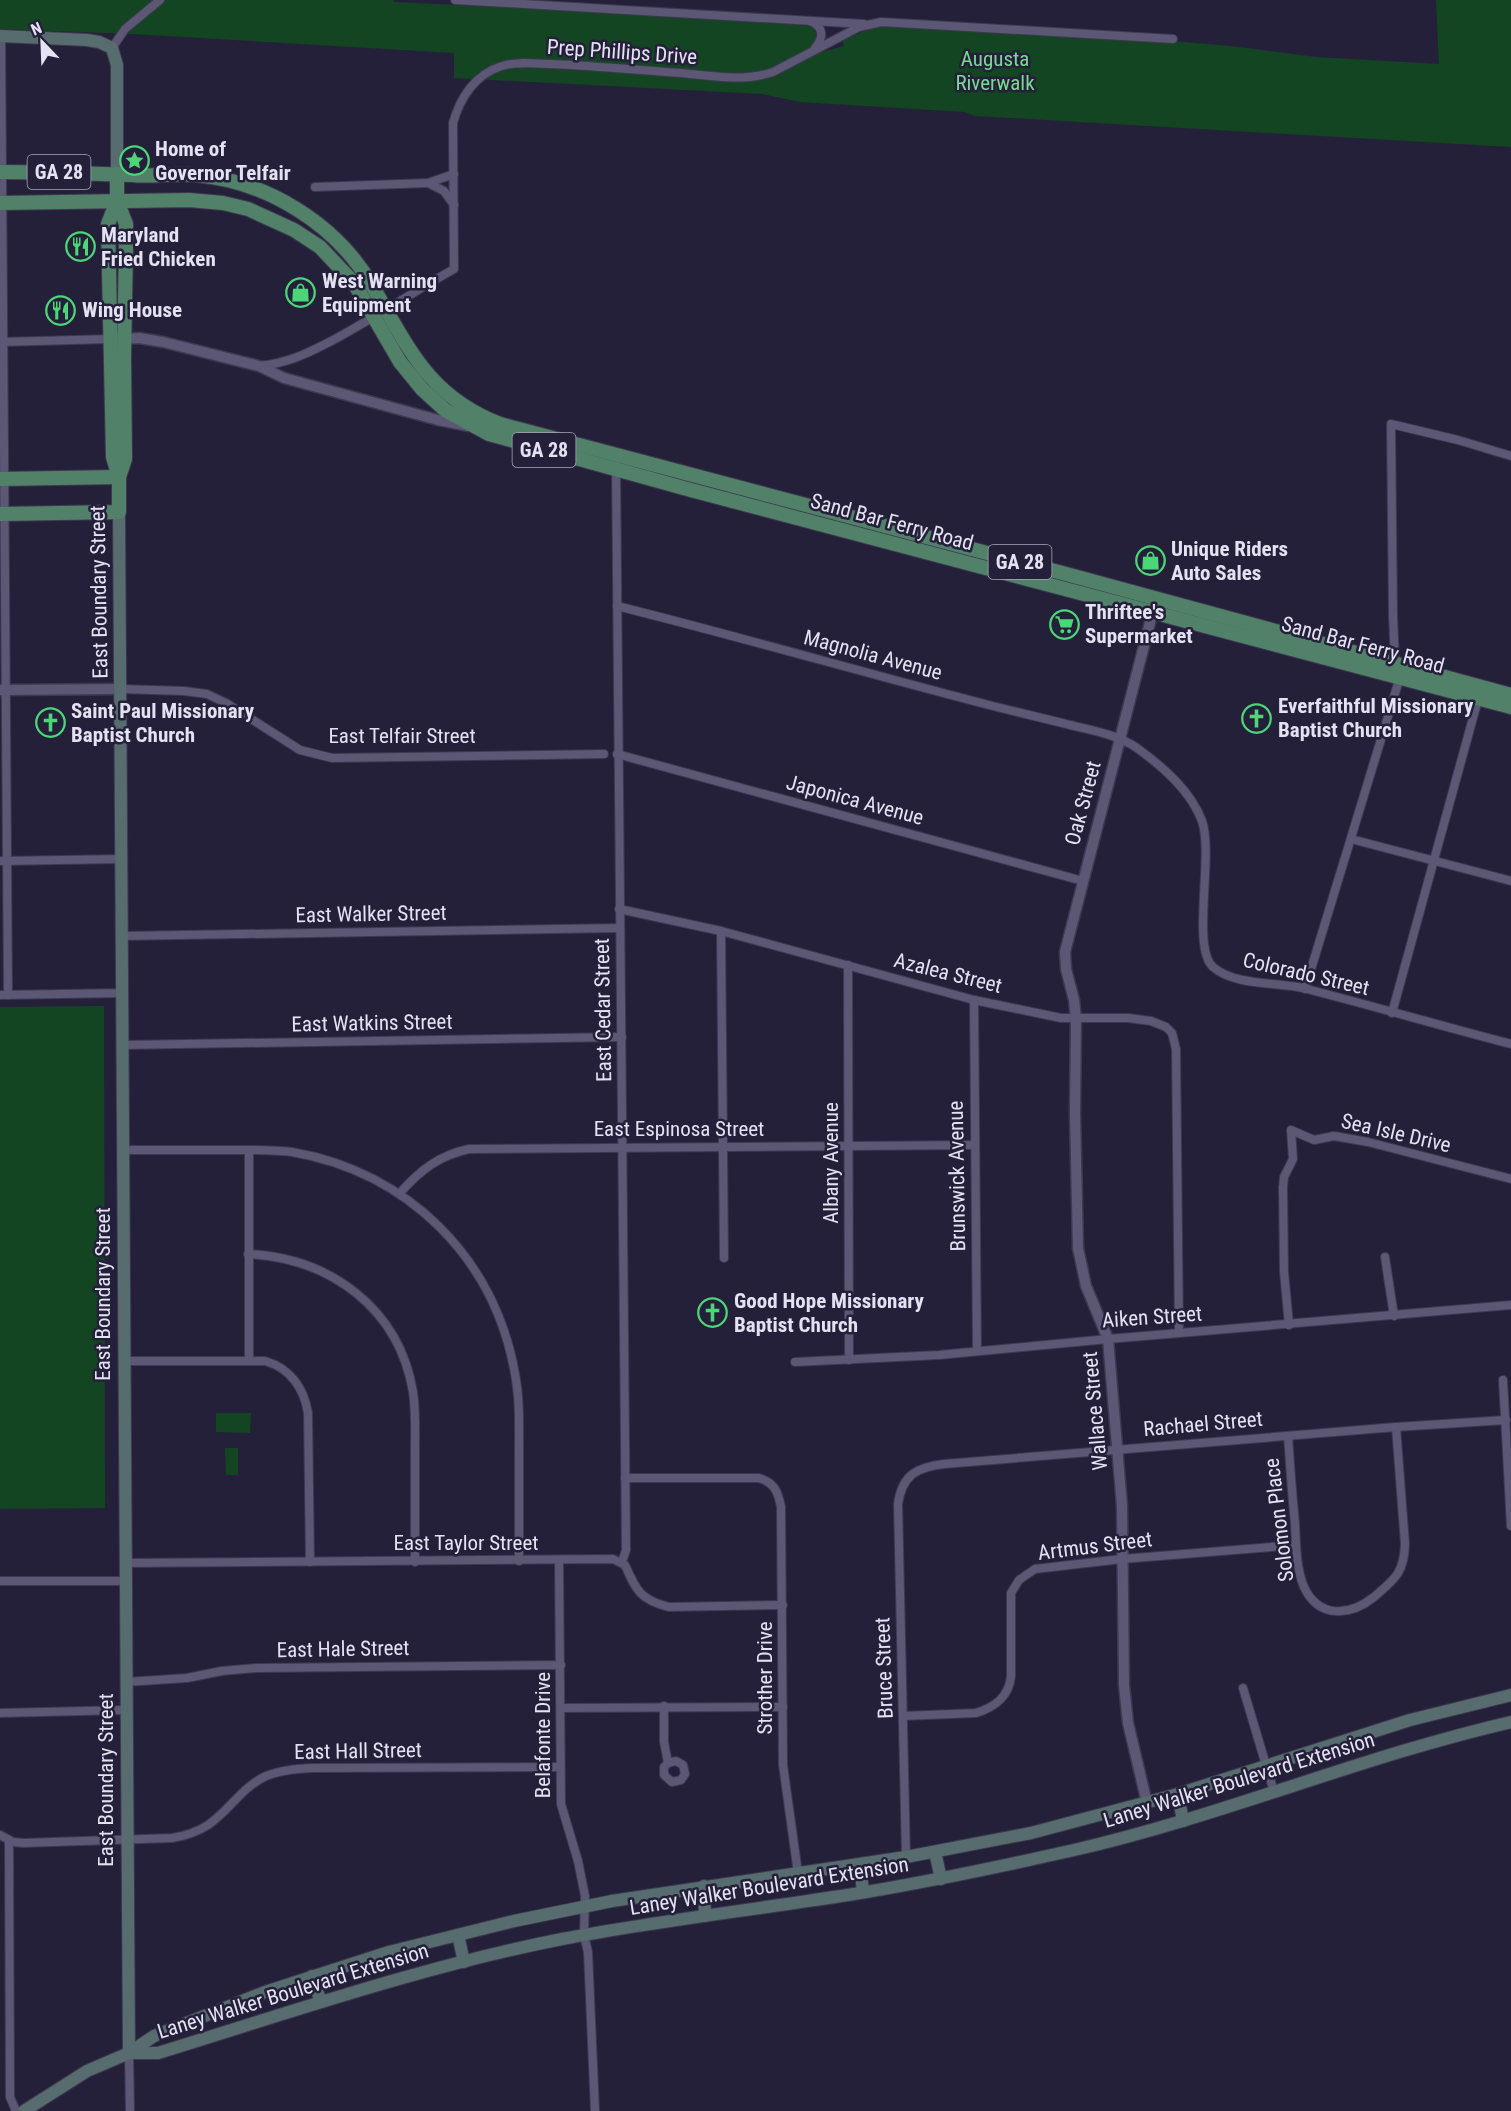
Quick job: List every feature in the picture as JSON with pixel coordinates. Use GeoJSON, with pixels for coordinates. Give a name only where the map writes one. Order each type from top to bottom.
{"type":"FeatureCollection","features":[{"type":"Feature","properties":{"kind":"main road"},"geometry":{"type":"LineString","coordinates":[[0,36],[87,40],[112,48]]}},
{"type":"Feature","properties":{"kind":"main road","name":"East Boundary Street"},"geometry":{"type":"LineString","coordinates":[[112,48],[117,65],[117,201],[108,224],[118,339],[113,457],[119,477],[129,2053]]}},
{"type":"Feature","properties":{"kind":"main road","name":"GA 28"},"geometry":{"type":"LineString","coordinates":[[1,172],[210,176],[242,184],[287,203],[318,225],[350,255],[370,281],[400,362],[422,389],[446,410],[474,427]]}},
{"type":"Feature","properties":{"kind":"main road","name":"GA 28"},"geometry":{"type":"LineString","coordinates":[[1,203],[189,200],[223,203],[248,209],[277,221],[305,237],[332,259],[380,313]]}},
{"type":"Feature","properties":{"kind":"main road","name":"Sand Bar Ferry Road"},"geometry":{"type":"LineString","coordinates":[[380,313],[432,381],[470,411],[484,418],[617,463]]}},
{"type":"Feature","properties":{"kind":"main road","name":"Sand Bar Ferry Road"},"geometry":{"type":"LineString","coordinates":[[474,427],[506,439],[617,463],[1480,692],[1511,695]]}},
{"type":"Feature","properties":{"kind":"main road"},"geometry":{"type":"LineString","coordinates":[[2,478],[119,477]]}},
{"type":"Feature","properties":{"kind":"main road"},"geometry":{"type":"LineString","coordinates":[[2,514],[119,513]]}},
{"type":"Feature","properties":{"kind":"main road","name":"Sand Bar Ferry Road"},"geometry":{"type":"LineString","coordinates":[[1480,692],[1511,706]]}},
{"type":"Feature","properties":{"kind":"main road","name":"Laney Walker Boulevard Extension"},"geometry":{"type":"LineString","coordinates":[[129,2053],[154,2036],[312,1976],[458,1935],[586,1906],[704,1886],[906,1857],[1031,1833],[1178,1794],[1410,1720],[1511,1695]]}},
{"type":"Feature","properties":{"kind":"main road","name":"Laney Walker Boulevard Extension"},"geometry":{"type":"LineString","coordinates":[[129,2053],[158,2054],[321,2002],[464,1962],[584,1935],[941,1879],[1078,1849],[1184,1821],[1405,1750],[1511,1722]]}},
{"type":"Feature","properties":{"kind":"main road"},"geometry":{"type":"LineString","coordinates":[[1178,1794],[1184,1821]]}},
{"type":"Feature","properties":{"kind":"main road"},"geometry":{"type":"LineString","coordinates":[[935,1852],[941,1879]]}},
{"type":"Feature","properties":{"kind":"main road"},"geometry":{"type":"LineString","coordinates":[[860,1864],[863,1892]]}},
{"type":"Feature","properties":{"kind":"main road"},"geometry":{"type":"LineString","coordinates":[[704,1886],[705,1916]]}},
{"type":"Feature","properties":{"kind":"main road"},"geometry":{"type":"LineString","coordinates":[[458,1935],[464,1962]]}},
{"type":"Feature","properties":{"kind":"main road"},"geometry":{"type":"LineString","coordinates":[[312,1976],[321,2002]]}},
{"type":"Feature","properties":{"kind":"main road"},"geometry":{"type":"LineString","coordinates":[[24,2111],[87,2071],[129,2053]]}},
{"type":"Feature","properties":{"kind":"street"},"geometry":{"type":"LineString","coordinates":[[112,48],[125,29],[160,0]]}},
{"type":"Feature","properties":{"kind":"street"},"geometry":{"type":"LineString","coordinates":[[455,0],[868,25]]}},
{"type":"Feature","properties":{"kind":"street"},"geometry":{"type":"LineString","coordinates":[[806,20],[818,25],[821,31],[821,41],[815,49]]}},
{"type":"Feature","properties":{"kind":"street","name":"Prep Phillips Drive"},"geometry":{"type":"LineString","coordinates":[[259,366],[299,358],[454,269],[453,123],[459,102],[474,83],[500,66],[526,63],[747,77],[773,72],[815,49],[868,25],[895,22],[1173,39]]}},
{"type":"Feature","properties":{"kind":"street"},"geometry":{"type":"LineString","coordinates":[[0,36],[4,995],[122,993]]}},
{"type":"Feature","properties":{"kind":"street"},"geometry":{"type":"LineString","coordinates":[[315,187],[428,183],[454,174]]}},
{"type":"Feature","properties":{"kind":"street"},"geometry":{"type":"LineString","coordinates":[[428,183],[444,191],[454,205]]}},
{"type":"Feature","properties":{"kind":"street"},"geometry":{"type":"LineString","coordinates":[[2,342],[151,339],[259,366],[284,378],[438,420],[474,427]]}},
{"type":"Feature","properties":{"kind":"street"},"geometry":{"type":"LineString","coordinates":[[1305,988],[1351,839],[1397,670],[1392,615],[1391,424],[1458,440],[1511,456]]}},
{"type":"Feature","properties":{"kind":"street","name":"East Cedar Street"},"geometry":{"type":"LineString","coordinates":[[617,463],[617,754],[622,1037],[626,1550],[622,1562]]}},
{"type":"Feature","properties":{"kind":"street","name":"Oak Street"},"geometry":{"type":"LineString","coordinates":[[1076,1018],[1066,969],[1065,952],[1155,605]]}},
{"type":"Feature","properties":{"kind":"street","name":"Magnolia Avenue"},"geometry":{"type":"LineString","coordinates":[[617,606],[1121,739]]}},
{"type":"Feature","properties":{"kind":"street","name":"East Telfair Street"},"geometry":{"type":"LineString","coordinates":[[3,690],[121,689],[198,692],[216,697],[293,746],[309,753],[332,758],[604,754]]}},
{"type":"Feature","properties":{"kind":"street"},"geometry":{"type":"LineString","coordinates":[[1392,1013],[1480,692]]}},
{"type":"Feature","properties":{"kind":"street","name":"Colorado Street"},"geometry":{"type":"LineString","coordinates":[[1121,739],[1141,751],[1181,787],[1203,824],[1206,844],[1203,937],[1209,962],[1216,969],[1234,978],[1305,988],[1511,1044]]}},
{"type":"Feature","properties":{"kind":"street","name":"Japonica Avenue"},"geometry":{"type":"LineString","coordinates":[[617,754],[1083,881]]}},
{"type":"Feature","properties":{"kind":"street"},"geometry":{"type":"LineString","coordinates":[[1351,839],[1511,881]]}},
{"type":"Feature","properties":{"kind":"street"},"geometry":{"type":"LineString","coordinates":[[3,861],[122,859]]}},
{"type":"Feature","properties":{"kind":"street","name":"Azalea Street"},"geometry":{"type":"LineString","coordinates":[[620,909],[721,931],[974,1000],[1054,1017],[1142,1019],[1159,1023],[1170,1030],[1175,1042],[1179,1334]]}},
{"type":"Feature","properties":{"kind":"street","name":"East Walker Street"},"geometry":{"type":"LineString","coordinates":[[122,936],[620,928]]}},
{"type":"Feature","properties":{"kind":"street"},"geometry":{"type":"LineString","coordinates":[[721,931],[724,1258]]}},
{"type":"Feature","properties":{"kind":"street","name":"Albany Avenue"},"geometry":{"type":"LineString","coordinates":[[848,965],[849,1360]]}},
{"type":"Feature","properties":{"kind":"street","name":"Brunswick Avenue"},"geometry":{"type":"LineString","coordinates":[[974,1000],[977,1351]]}},
{"type":"Feature","properties":{"kind":"street","name":"Wallace Street"},"geometry":{"type":"LineString","coordinates":[[1076,1018],[1075,1135],[1078,1248],[1086,1286],[1108,1339],[1122,1506],[1126,1704],[1129,1731],[1147,1803]]}},
{"type":"Feature","properties":{"kind":"street","name":"East Watkins Street"},"geometry":{"type":"LineString","coordinates":[[123,1045],[622,1037]]}},
{"type":"Feature","properties":{"kind":"street","name":"Sea Isle Drive"},"geometry":{"type":"LineString","coordinates":[[1289,1324],[1284,1272],[1283,1187],[1284,1177],[1293,1159],[1291,1130],[1314,1140],[1334,1136],[1368,1142],[1511,1179]]}},
{"type":"Feature","properties":{"kind":"street","name":"East Espinosa Street"},"geometry":{"type":"LineString","coordinates":[[400,1193],[434,1161],[469,1149],[974,1145]]}},
{"type":"Feature","properties":{"kind":"street"},"geometry":{"type":"LineString","coordinates":[[123,1150],[249,1150],[289,1152],[317,1157],[363,1174],[400,1193],[442,1230],[463,1254],[489,1294],[508,1340],[518,1401],[519,1561]]}},
{"type":"Feature","properties":{"kind":"street"},"geometry":{"type":"LineString","coordinates":[[249,1150],[249,1360]]}},
{"type":"Feature","properties":{"kind":"street"},"geometry":{"type":"LineString","coordinates":[[248,1254],[282,1257],[312,1266],[330,1275],[347,1285],[363,1299],[377,1313],[392,1336],[405,1364],[413,1392],[415,1562]]}},
{"type":"Feature","properties":{"kind":"street"},"geometry":{"type":"LineString","coordinates":[[1385,1257],[1394,1316]]}},
{"type":"Feature","properties":{"kind":"street","name":"Aiken Street"},"geometry":{"type":"LineString","coordinates":[[795,1362],[977,1351],[1511,1305]]}},
{"type":"Feature","properties":{"kind":"street"},"geometry":{"type":"LineString","coordinates":[[125,1360],[265,1360],[283,1368],[296,1381],[306,1401],[309,1425],[310,1562]]}},
{"type":"Feature","properties":{"kind":"street"},"geometry":{"type":"LineString","coordinates":[[1503,1380],[1511,1526]]}},
{"type":"Feature","properties":{"kind":"street","name":"Rachael Street"},"geometry":{"type":"LineString","coordinates":[[907,1479],[916,1471],[933,1465],[1506,1420]]}},
{"type":"Feature","properties":{"kind":"street","name":"Solomon Place"},"geometry":{"type":"LineString","coordinates":[[1288,1436],[1296,1545],[1301,1577],[1308,1594],[1319,1606],[1333,1611],[1345,1611],[1370,1600],[1399,1574],[1404,1561],[1405,1544],[1396,1427]]}},
{"type":"Feature","properties":{"kind":"street","name":"Strother Drive"},"geometry":{"type":"LineString","coordinates":[[625,1478],[759,1478],[772,1484],[776,1490],[782,1508],[783,1766],[798,1873]]}},
{"type":"Feature","properties":{"kind":"street","name":"Bruce Street"},"geometry":{"type":"LineString","coordinates":[[906,1857],[898,1504],[899,1495],[907,1479]]}},
{"type":"Feature","properties":{"kind":"street","name":"Artmus Street"},"geometry":{"type":"LineString","coordinates":[[903,1716],[963,1714],[987,1709],[996,1704],[1007,1692],[1010,1684],[1011,1593],[1019,1580],[1035,1569],[1122,1559],[1296,1545]]}},
{"type":"Feature","properties":{"kind":"street","name":"East Taylor Street"},"geometry":{"type":"LineString","coordinates":[[125,1563],[613,1559],[622,1562]]}},
{"type":"Feature","properties":{"kind":"street","name":"Belafonte Drive"},"geometry":{"type":"LineString","coordinates":[[559,1561],[561,1804],[578,1861],[586,1906],[584,1935],[588,1952],[595,2111]]}},
{"type":"Feature","properties":{"kind":"street"},"geometry":{"type":"LineString","coordinates":[[622,1562],[637,1591],[653,1604],[669,1607],[783,1605]]}},
{"type":"Feature","properties":{"kind":"street"},"geometry":{"type":"LineString","coordinates":[[0,1581],[126,1581]]}},
{"type":"Feature","properties":{"kind":"street","name":"East Hale Street"},"geometry":{"type":"LineString","coordinates":[[126,1682],[187,1678],[257,1668],[561,1665]]}},
{"type":"Feature","properties":{"kind":"street"},"geometry":{"type":"LineString","coordinates":[[1243,1688],[1274,1791]]}},
{"type":"Feature","properties":{"kind":"street"},"geometry":{"type":"LineString","coordinates":[[664,1706],[664,1742],[668,1763]]}},
{"type":"Feature","properties":{"kind":"street"},"geometry":{"type":"LineString","coordinates":[[561,1707],[783,1707]]}},
{"type":"Feature","properties":{"kind":"street"},"geometry":{"type":"LineString","coordinates":[[0,1713],[126,1710]]}},
{"type":"Feature","properties":{"kind":"street","name":"East Hall Street"},"geometry":{"type":"LineString","coordinates":[[0,1835],[23,1843],[172,1838],[189,1834],[209,1824],[256,1782],[266,1776],[286,1770],[560,1767]]}},
{"type":"Feature","properties":{"kind":"street"},"geometry":{"type":"LineString","coordinates":[[9,1840],[10,2097],[16,2111]]}},
{"type":"Feature","properties":{"kind":"street","name":"East Boundary Street"},"geometry":{"type":"LineString","coordinates":[[129,2053],[130,2111]]}},
{"type":"Feature","properties":{"kind":"green space","name":"Augusta Riverwalk"},"geometry":{"type":"Polygon","coordinates":[[[0,0],[394,0],[394,2],[812,26],[818,36],[814,54],[844,46],[842,40],[875,27],[919,27],[920,19],[1230,46],[1316,57],[1439,64],[1436,0],[1511,0],[1511,147],[975,116],[965,112],[800,102],[762,94],[454,78],[454,53],[133,34],[0,29],[0,0]]]}},
{"type":"Feature","properties":{"kind":"green space"},"geometry":{"type":"Polygon","coordinates":[[[104,1006],[105,1508],[0,1509],[0,1007],[104,1006]]]}},
{"type":"Feature","properties":{"kind":"green space"},"geometry":{"type":"Polygon","coordinates":[[[216,1413],[251,1413],[250,1433],[216,1432],[216,1413]]]}},
{"type":"Feature","properties":{"kind":"green space"},"geometry":{"type":"Polygon","coordinates":[[[225,1448],[238,1448],[238,1475],[226,1475],[225,1448]]]}},
{"type":"Feature","properties":{"kind":"place","name":"Home of Governor Telfair"},"geometry":{"type":"Point","coordinates":[134,161]}},
{"type":"Feature","properties":{"kind":"place","name":"Maryland Fried Chicken"},"geometry":{"type":"Point","coordinates":[80,247]}},
{"type":"Feature","properties":{"kind":"place","name":"West Warning Equipment"},"geometry":{"type":"Point","coordinates":[301,293]}},
{"type":"Feature","properties":{"kind":"place","name":"Wing House"},"geometry":{"type":"Point","coordinates":[61,310]}},
{"type":"Feature","properties":{"kind":"place","name":"Unique Riders Auto Sales"},"geometry":{"type":"Point","coordinates":[1150,561]}},
{"type":"Feature","properties":{"kind":"place","name":"Thriftee's Supermarket"},"geometry":{"type":"Point","coordinates":[1064,624]}},
{"type":"Feature","properties":{"kind":"place","name":"Everfaithful Missionary Baptist Church"},"geometry":{"type":"Point","coordinates":[1257,718]}},
{"type":"Feature","properties":{"kind":"place","name":"Saint Paul Missionary Baptist Church"},"geometry":{"type":"Point","coordinates":[50,723]}},
{"type":"Feature","properties":{"kind":"place","name":"Good Hope Missionary Baptist Church"},"geometry":{"type":"Point","coordinates":[713,1313]}}]}
